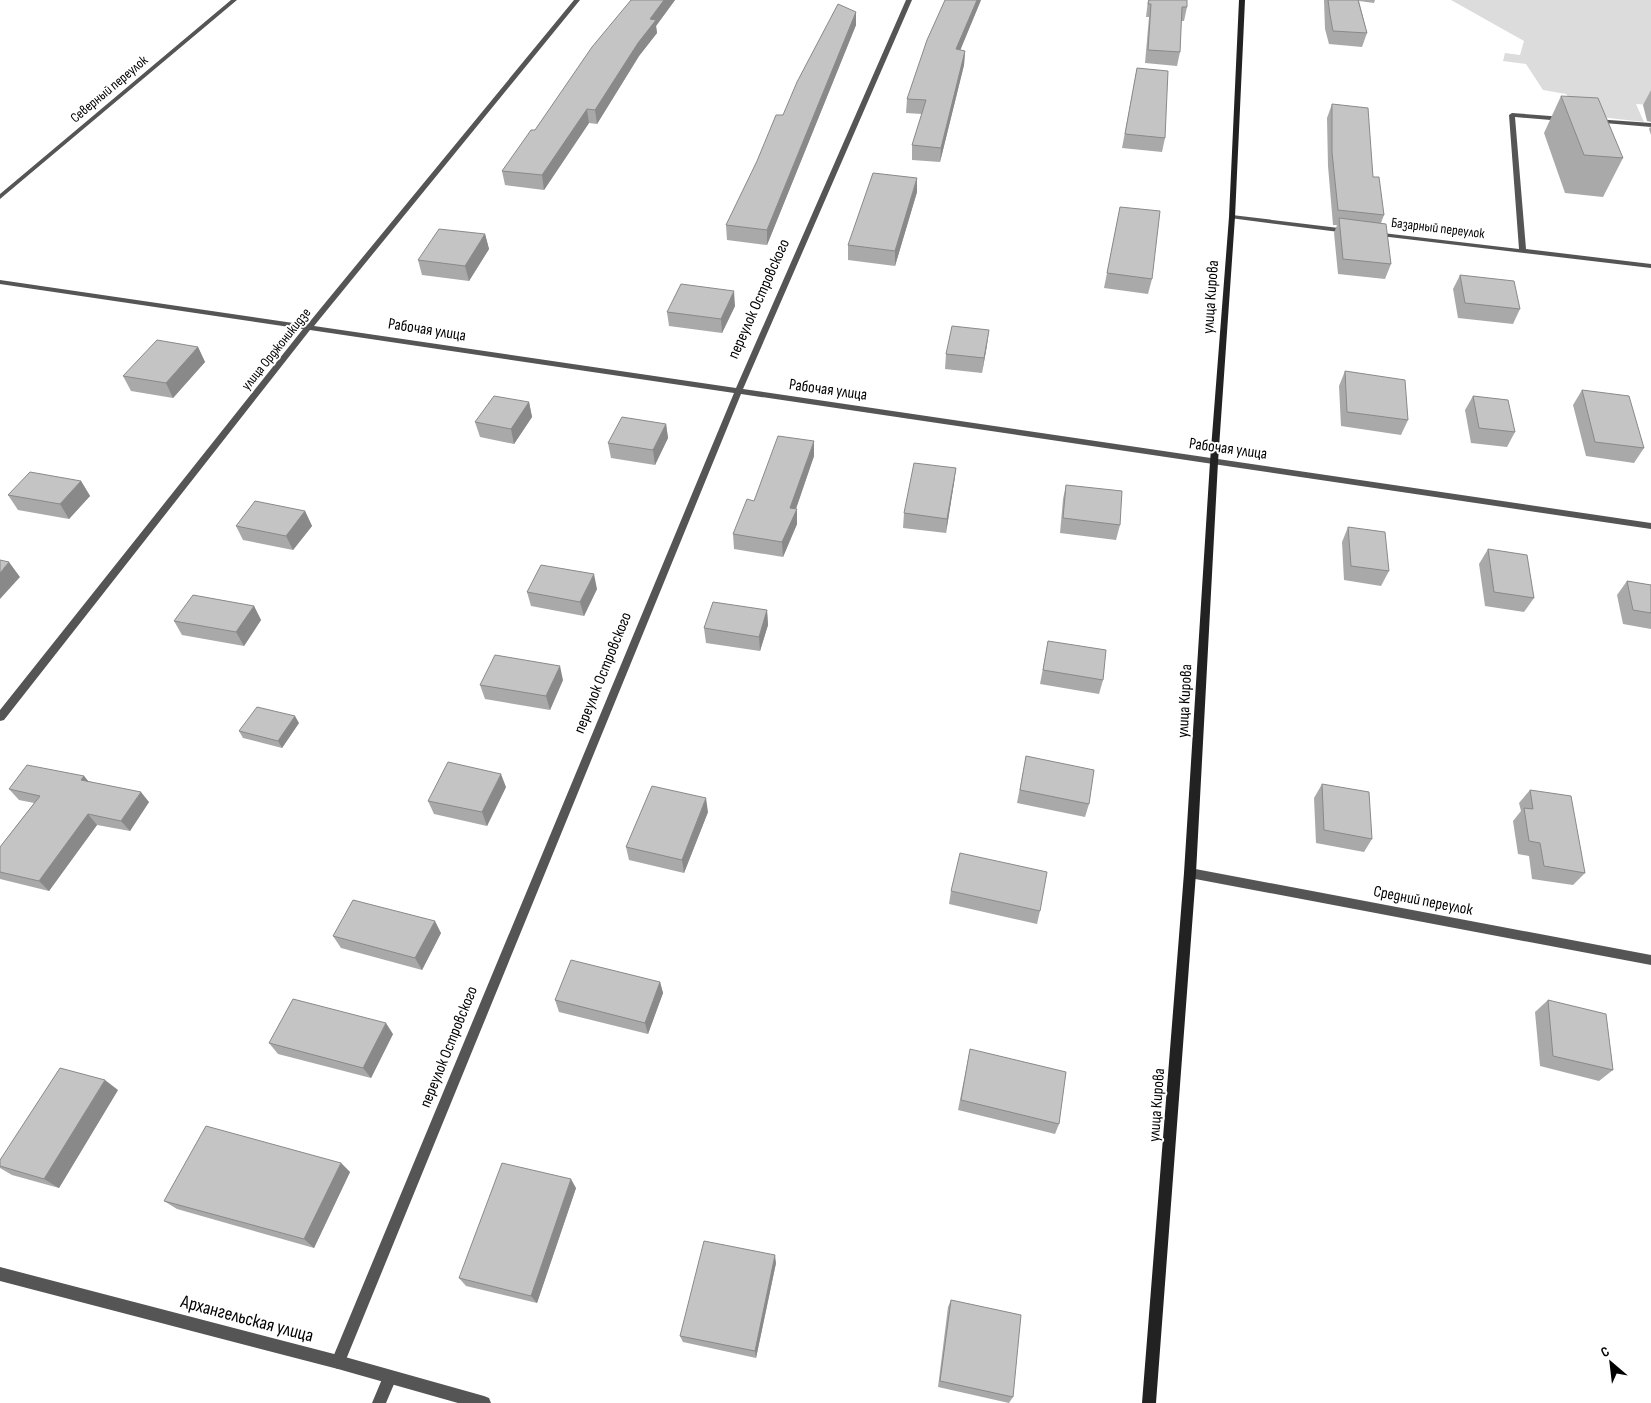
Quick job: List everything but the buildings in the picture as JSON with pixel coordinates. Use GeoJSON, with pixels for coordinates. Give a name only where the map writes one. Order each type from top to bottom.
{"type":"FeatureCollection","features":[{"type":"Feature","properties":{"kind":"main road","name":"улица Кирова"},"geometry":{"type":"LineString","coordinates":[[1149,1403],[1190,873],[1214,462],[1232,217],[1242,0]]}},
{"type":"Feature","properties":{"kind":"street","name":"Северный переулок"},"geometry":{"type":"LineString","coordinates":[[0,197],[234,0]]}},
{"type":"Feature","properties":{"kind":"street","name":"улица Орджоникидзе"},"geometry":{"type":"LineString","coordinates":[[0,717],[309,328],[577,0]]}},
{"type":"Feature","properties":{"kind":"street","name":"переулок Островского"},"geometry":{"type":"LineString","coordinates":[[338,1362],[738,392],[909,0]]}},
{"type":"Feature","properties":{"kind":"street"},"geometry":{"type":"LineString","coordinates":[[1523,250],[1512,115],[1572,120]]}},
{"type":"Feature","properties":{"kind":"street"},"geometry":{"type":"LineString","coordinates":[[1592,121],[1651,126]]}},
{"type":"Feature","properties":{"kind":"street"},"geometry":{"type":"LineString","coordinates":[[1232,217],[1359,232]]}},
{"type":"Feature","properties":{"kind":"street","name":"Базарный переулок"},"geometry":{"type":"LineString","coordinates":[[1368,233],[1651,266]]}},
{"type":"Feature","properties":{"kind":"street","name":"Рабочая улица"},"geometry":{"type":"LineString","coordinates":[[0,282],[1651,526]]}},
{"type":"Feature","properties":{"kind":"street","name":"Средний переулок"},"geometry":{"type":"LineString","coordinates":[[1190,873],[1651,960]]}},
{"type":"Feature","properties":{"kind":"street","name":"Архангельская улица"},"geometry":{"type":"LineString","coordinates":[[0,1274],[338,1362],[484,1403]]}},
{"type":"Feature","properties":{"kind":"street"},"geometry":{"type":"LineString","coordinates":[[379,1403],[390,1377]]}},
{"type":"Feature","properties":{"kind":"shaded area"},"geometry":{"type":"Polygon","coordinates":[[[1451,0],[1651,0],[1651,105],[1636,104],[1644,122],[1583,115],[1566,94],[1543,90],[1526,64],[1503,61],[1505,53],[1520,55],[1524,41],[1451,0]]]}}]}
